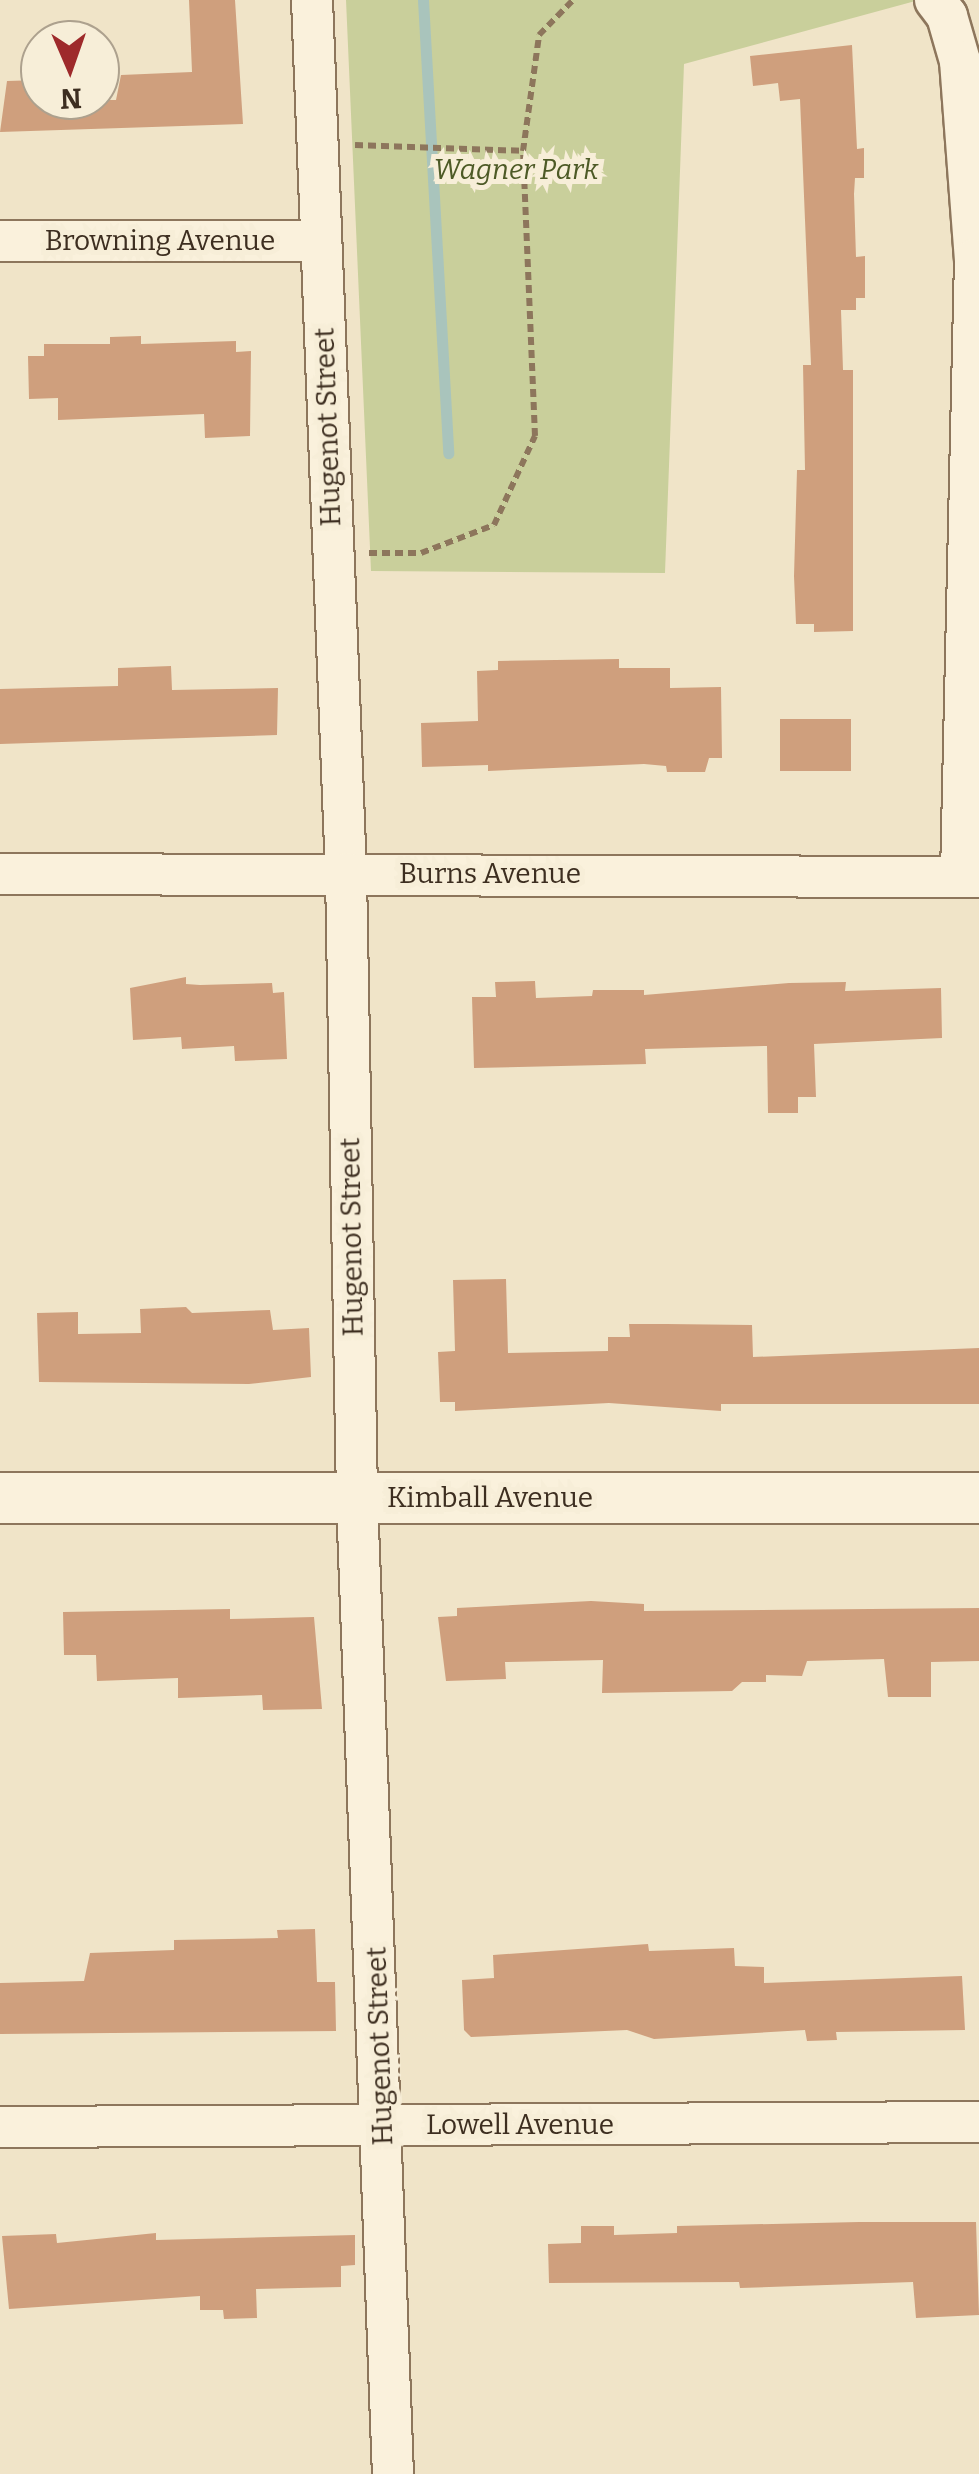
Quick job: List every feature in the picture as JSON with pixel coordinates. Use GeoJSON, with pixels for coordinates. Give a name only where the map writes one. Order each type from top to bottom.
{"type":"FeatureCollection","features":[{"type":"Feature","properties":{"kind":"street","name":"Hugenot Street"},"geometry":{"type":"LineString","coordinates":[[312,0],[346,873],[357,1498],[384,2126],[393,2474]]}},
{"type":"Feature","properties":{"kind":"street"},"geometry":{"type":"LineString","coordinates":[[934,0],[947,16],[960,61],[977,259],[970,877]]}},
{"type":"Feature","properties":{"kind":"street","name":"Browning Avenue"},"geometry":{"type":"LineString","coordinates":[[0,241],[320,242]]}},
{"type":"Feature","properties":{"kind":"street","name":"Burns Avenue"},"geometry":{"type":"LineString","coordinates":[[0,874],[970,877]]}},
{"type":"Feature","properties":{"kind":"street","name":"Kimball Avenue"},"geometry":{"type":"LineString","coordinates":[[0,1498],[979,1498]]}},
{"type":"Feature","properties":{"kind":"street","name":"Lowell Avenue"},"geometry":{"type":"LineString","coordinates":[[0,2127],[979,2122]]}},
{"type":"Feature","properties":{"kind":"path"},"geometry":{"type":"LineString","coordinates":[[333,552],[420,553],[494,525],[535,436],[523,151],[539,35],[573,0]]}},
{"type":"Feature","properties":{"kind":"path"},"geometry":{"type":"LineString","coordinates":[[317,143],[523,151]]}},
{"type":"Feature","properties":{"kind":"green space","name":"Wagner Park"},"geometry":{"type":"Polygon","coordinates":[[[346,0],[919,0],[684,64],[665,573],[371,571],[346,0]]]}},
{"type":"Feature","properties":{"kind":"building"},"geometry":{"type":"Polygon","coordinates":[[[189,0],[235,0],[243,124],[0,132],[7,81],[20,81],[20,120],[120,120],[121,75],[192,72],[189,0]]]}},
{"type":"Feature","properties":{"kind":"building"},"geometry":{"type":"Polygon","coordinates":[[[852,45],[857,149],[864,148],[864,178],[855,178],[856,257],[865,256],[865,298],[856,298],[856,310],[841,310],[843,370],[853,370],[853,631],[814,632],[814,624],[796,624],[794,576],[797,470],[805,470],[803,365],[811,365],[800,99],[780,101],[778,83],[753,86],[750,56],[852,45]]]}},
{"type":"Feature","properties":{"kind":"building"},"geometry":{"type":"Polygon","coordinates":[[[141,336],[141,344],[236,341],[236,352],[251,351],[250,436],[205,438],[204,414],[58,420],[58,398],[29,399],[28,356],[44,356],[44,344],[110,344],[110,337],[141,336]]]}},
{"type":"Feature","properties":{"kind":"building"},"geometry":{"type":"Polygon","coordinates":[[[619,659],[619,668],[670,668],[670,688],[721,687],[722,758],[709,758],[705,772],[667,772],[666,766],[644,764],[488,771],[488,765],[422,767],[421,723],[478,721],[477,671],[498,670],[498,661],[619,659]]]}},
{"type":"Feature","properties":{"kind":"building"},"geometry":{"type":"Polygon","coordinates":[[[171,666],[172,690],[278,688],[277,735],[0,744],[0,689],[118,686],[118,668],[171,666]]]}},
{"type":"Feature","properties":{"kind":"building"},"geometry":{"type":"Polygon","coordinates":[[[780,719],[851,719],[851,771],[780,771],[780,719]]]}},
{"type":"Feature","properties":{"kind":"building"},"geometry":{"type":"Polygon","coordinates":[[[186,977],[186,984],[200,985],[272,983],[273,993],[284,992],[287,1059],[235,1061],[234,1046],[182,1049],[181,1037],[133,1040],[130,988],[186,977]]]}},
{"type":"Feature","properties":{"kind":"building"},"geometry":{"type":"Polygon","coordinates":[[[535,981],[536,998],[592,996],[593,990],[644,990],[644,995],[789,983],[846,982],[845,991],[941,988],[942,1038],[814,1044],[816,1097],[798,1097],[798,1113],[768,1113],[767,1046],[645,1049],[646,1064],[474,1068],[472,997],[496,997],[495,982],[535,981]]]}},
{"type":"Feature","properties":{"kind":"building"},"geometry":{"type":"Polygon","coordinates":[[[506,1279],[508,1353],[608,1351],[608,1337],[630,1337],[629,1324],[752,1325],[753,1357],[979,1348],[979,1404],[721,1404],[721,1411],[609,1403],[455,1411],[455,1402],[440,1402],[438,1352],[455,1351],[453,1280],[506,1279]]]}},
{"type":"Feature","properties":{"kind":"building"},"geometry":{"type":"Polygon","coordinates":[[[186,1307],[192,1313],[270,1310],[273,1330],[309,1328],[311,1377],[249,1384],[39,1382],[37,1313],[78,1312],[78,1334],[141,1333],[140,1309],[186,1307]]]}},
{"type":"Feature","properties":{"kind":"building"},"geometry":{"type":"Polygon","coordinates":[[[591,1601],[644,1604],[644,1611],[979,1608],[979,1661],[931,1662],[931,1697],[888,1697],[884,1659],[807,1661],[802,1676],[766,1675],[766,1682],[742,1682],[732,1691],[602,1693],[603,1660],[505,1662],[506,1679],[446,1681],[438,1617],[457,1616],[457,1608],[591,1601]]]}},
{"type":"Feature","properties":{"kind":"building"},"geometry":{"type":"Polygon","coordinates":[[[230,1609],[230,1619],[314,1617],[322,1709],[263,1710],[262,1695],[178,1698],[178,1678],[97,1681],[96,1655],[64,1655],[63,1612],[230,1609]]]}},
{"type":"Feature","properties":{"kind":"building"},"geometry":{"type":"Polygon","coordinates":[[[315,1929],[317,1982],[335,1982],[336,2031],[0,2034],[0,1983],[84,1981],[90,1953],[174,1950],[174,1940],[278,1938],[277,1930],[315,1929]]]}},
{"type":"Feature","properties":{"kind":"building"},"geometry":{"type":"Polygon","coordinates":[[[648,1944],[649,1951],[734,1948],[735,1966],[764,1967],[764,1983],[962,1976],[965,2030],[836,2032],[837,2040],[807,2041],[805,2030],[654,2039],[627,2030],[471,2037],[464,2030],[462,1980],[494,1978],[493,1955],[648,1944]]]}},
{"type":"Feature","properties":{"kind":"building"},"geometry":{"type":"Polygon","coordinates":[[[976,2222],[979,2315],[916,2318],[913,2282],[740,2288],[739,2282],[549,2283],[548,2244],[581,2243],[581,2226],[614,2226],[614,2235],[677,2233],[677,2226],[976,2222]]]}},
{"type":"Feature","properties":{"kind":"building"},"geometry":{"type":"Polygon","coordinates":[[[156,2233],[156,2240],[355,2235],[355,2265],[341,2266],[341,2287],[256,2289],[257,2318],[224,2319],[223,2310],[200,2310],[200,2296],[9,2309],[2,2236],[56,2234],[57,2243],[156,2233]]]}},
{"type":"Feature","properties":{"kind":"waterway"},"geometry":{"type":"LineString","coordinates":[[423,0],[448,453]]}}]}
